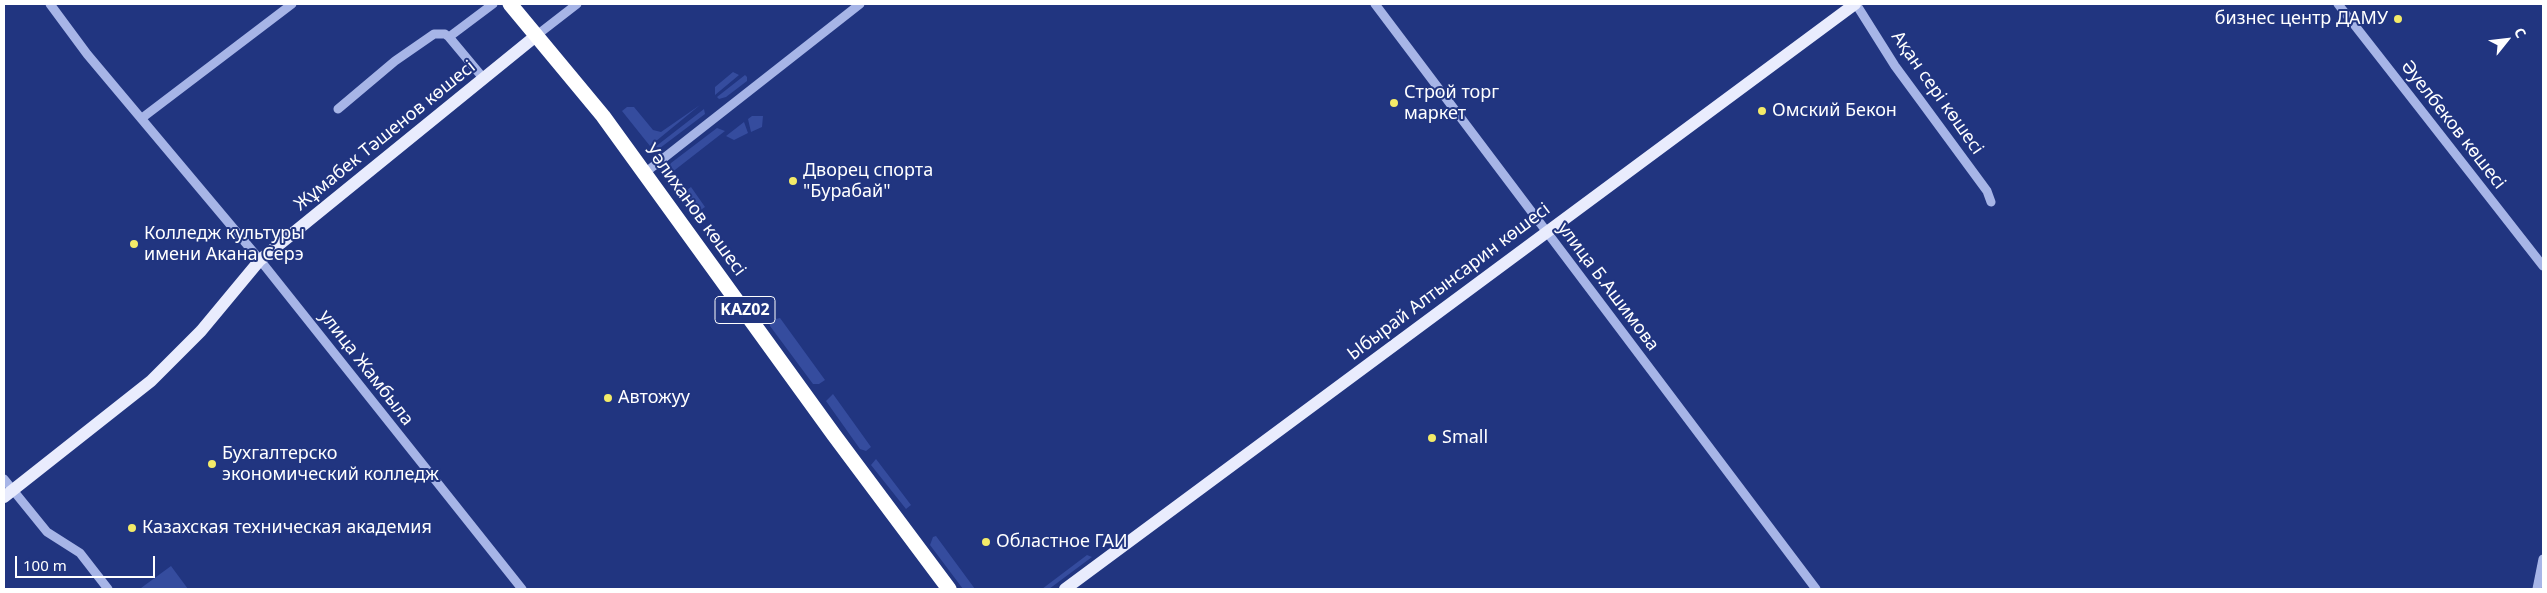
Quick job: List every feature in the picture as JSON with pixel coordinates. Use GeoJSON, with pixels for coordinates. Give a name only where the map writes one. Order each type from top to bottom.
{"type":"FeatureCollection","features":[{"type":"Feature","properties":{"kind":"highway","name":"Уәлиханов көшесі"},"geometry":{"type":"LineString","coordinates":[[510,4],[604,116],[834,435],[949,589]]}},
{"type":"Feature","properties":{"kind":"highway","name":"KАZ02"},"geometry":{"type":"LineString","coordinates":[[515,4],[537,35]]}},
{"type":"Feature","properties":{"kind":"main road","name":"Ыбырай Алтынсарин көшесі"},"geometry":{"type":"LineString","coordinates":[[1065,589],[1855,4]]}},
{"type":"Feature","properties":{"kind":"main road","name":"Жұмабек Тәшенов көшесі"},"geometry":{"type":"LineString","coordinates":[[8,493],[151,381],[201,331],[260,260],[537,35]]}},
{"type":"Feature","properties":{"kind":"street","name":"улица Жамбыла"},"geometry":{"type":"LineString","coordinates":[[50,4],[87,54],[142,118],[145,125],[260,260],[522,589]]}},
{"type":"Feature","properties":{"kind":"street"},"geometry":{"type":"LineString","coordinates":[[142,118],[292,4]]}},
{"type":"Feature","properties":{"kind":"street"},"geometry":{"type":"LineString","coordinates":[[449,37],[493,4]]}},
{"type":"Feature","properties":{"kind":"street"},"geometry":{"type":"LineString","coordinates":[[537,35],[576,4]]}},
{"type":"Feature","properties":{"kind":"street"},"geometry":{"type":"LineString","coordinates":[[646,172],[860,4]]}},
{"type":"Feature","properties":{"kind":"street","name":"улица Б.Ашимова"},"geometry":{"type":"LineString","coordinates":[[1375,4],[1816,589]]}},
{"type":"Feature","properties":{"kind":"street","name":"Ақан сері көшесі"},"geometry":{"type":"LineString","coordinates":[[1855,4],[1895,66],[1987,191],[1991,202]]}},
{"type":"Feature","properties":{"kind":"street","name":"Әуелбеков көшесі"},"geometry":{"type":"LineString","coordinates":[[2338,4],[2543,266]]}},
{"type":"Feature","properties":{"kind":"street"},"geometry":{"type":"LineString","coordinates":[[338,109],[395,61],[434,34],[444,34],[449,37],[484,79]]}},
{"type":"Feature","properties":{"kind":"street"},"geometry":{"type":"LineString","coordinates":[[4,479],[8,493],[47,532],[80,553],[108,589]]}},
{"type":"Feature","properties":{"kind":"street"},"geometry":{"type":"LineString","coordinates":[[2537,589],[2543,559]]}},
{"type":"Feature","properties":{"kind":"shaded area"},"geometry":{"type":"Polygon","coordinates":[[[733,72],[739,75],[715,95],[715,87],[733,72]]]}},
{"type":"Feature","properties":{"kind":"shaded area"},"geometry":{"type":"Polygon","coordinates":[[[745,75],[747,81],[726,97],[719,99],[717,97],[745,75]]]}},
{"type":"Feature","properties":{"kind":"shaded area"},"geometry":{"type":"Polygon","coordinates":[[[700,105],[650,146],[622,111],[627,107],[634,107],[653,130],[661,132],[700,105]]]}},
{"type":"Feature","properties":{"kind":"shaded area"},"geometry":{"type":"Polygon","coordinates":[[[704,109],[705,114],[660,148],[655,147],[704,109]]]}},
{"type":"Feature","properties":{"kind":"shaded area"},"geometry":{"type":"Polygon","coordinates":[[[752,116],[763,116],[762,127],[751,132],[748,119],[752,116]]]}},
{"type":"Feature","properties":{"kind":"shaded area"},"geometry":{"type":"Polygon","coordinates":[[[744,122],[748,133],[734,140],[726,136],[744,122]]]}},
{"type":"Feature","properties":{"kind":"shaded area"},"geometry":{"type":"Polygon","coordinates":[[[717,128],[725,131],[671,173],[668,169],[671,163],[717,128]]]}},
{"type":"Feature","properties":{"kind":"shaded area"},"geometry":{"type":"Polygon","coordinates":[[[691,187],[705,207],[696,213],[683,193],[691,187]]]}},
{"type":"Feature","properties":{"kind":"shaded area"},"geometry":{"type":"Polygon","coordinates":[[[771,313],[776,319],[780,318],[825,380],[819,384],[813,384],[770,326],[768,316],[771,313]]]}},
{"type":"Feature","properties":{"kind":"shaded area"},"geometry":{"type":"Polygon","coordinates":[[[833,394],[871,447],[866,451],[860,449],[826,401],[833,394]]]}},
{"type":"Feature","properties":{"kind":"shaded area"},"geometry":{"type":"Polygon","coordinates":[[[876,459],[911,505],[906,509],[871,465],[876,459]]]}},
{"type":"Feature","properties":{"kind":"shaded area"},"geometry":{"type":"Polygon","coordinates":[[[936,536],[975,589],[963,589],[930,545],[933,537],[936,536]]]}},
{"type":"Feature","properties":{"kind":"shaded area"},"geometry":{"type":"Polygon","coordinates":[[[1087,555],[1092,557],[1049,589],[1042,589],[1087,555]]]}},
{"type":"Feature","properties":{"kind":"shaded area"},"geometry":{"type":"Polygon","coordinates":[[[171,566],[188,589],[141,588],[171,566]]]}},
{"type":"Feature","properties":{"kind":"place","name":"бизнес центр ДАМУ"},"geometry":{"type":"Point","coordinates":[2398,19]}},
{"type":"Feature","properties":{"kind":"place","name":"Строй торг маркет"},"geometry":{"type":"Point","coordinates":[1394,103]}},
{"type":"Feature","properties":{"kind":"place","name":"Омский Бекон"},"geometry":{"type":"Point","coordinates":[1762,111]}},
{"type":"Feature","properties":{"kind":"place","name":"Дворец спорта \"Бурабай\""},"geometry":{"type":"Point","coordinates":[793,181]}},
{"type":"Feature","properties":{"kind":"place","name":"Колледж культуры имени Акана Серэ"},"geometry":{"type":"Point","coordinates":[134,244]}},
{"type":"Feature","properties":{"kind":"place","name":"Автожуу"},"geometry":{"type":"Point","coordinates":[608,398]}},
{"type":"Feature","properties":{"kind":"place","name":"Small"},"geometry":{"type":"Point","coordinates":[1432,438]}},
{"type":"Feature","properties":{"kind":"place","name":"Бухгалтерско экономический колледж"},"geometry":{"type":"Point","coordinates":[212,464]}},
{"type":"Feature","properties":{"kind":"place","name":"Казахская техническая академия"},"geometry":{"type":"Point","coordinates":[132,528]}},
{"type":"Feature","properties":{"kind":"place","name":"Областное ГАИ"},"geometry":{"type":"Point","coordinates":[986,542]}}]}
